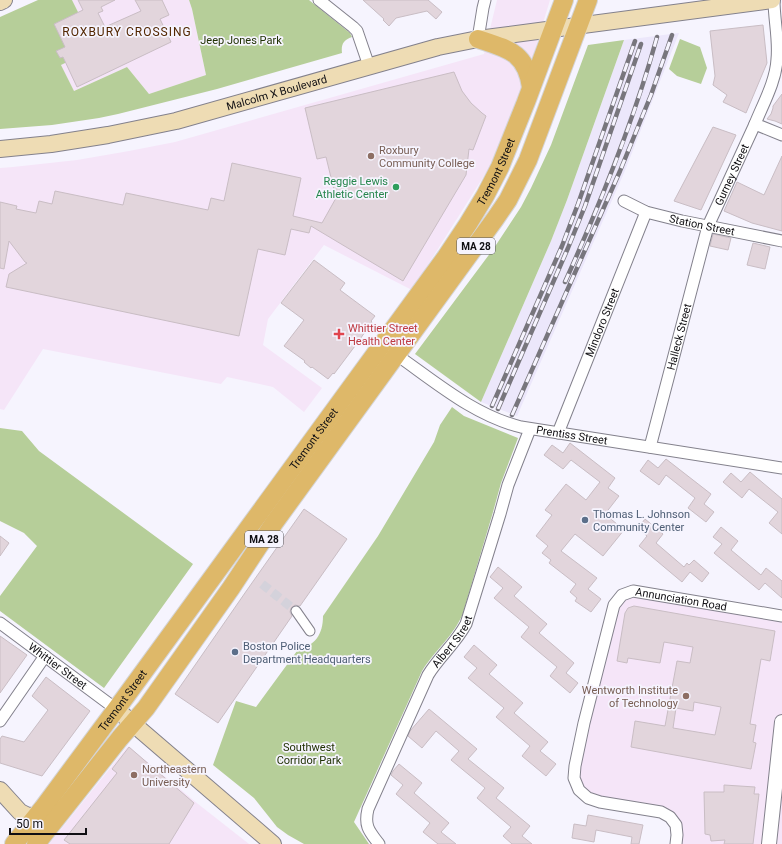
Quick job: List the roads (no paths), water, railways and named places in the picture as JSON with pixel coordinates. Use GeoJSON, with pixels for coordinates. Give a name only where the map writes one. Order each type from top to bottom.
{"type":"FeatureCollection","features":[{"type":"Feature","properties":{"kind":"main road"},"geometry":{"type":"LineString","coordinates":[[0,2],[4,0]]}},
{"type":"Feature","properties":{"kind":"main road","name":"MA 28"},"geometry":{"type":"LineString","coordinates":[[552,29],[564,0]]}},
{"type":"Feature","properties":{"kind":"main road","name":"MA 28"},"geometry":{"type":"LineString","coordinates":[[578,25],[588,0]]}},
{"type":"Feature","properties":{"kind":"main road"},"geometry":{"type":"LineString","coordinates":[[552,29],[773,0]]}},
{"type":"Feature","properties":{"kind":"main road","name":"Tremont Street"},"geometry":{"type":"LineString","coordinates":[[14,844],[390,350],[481,239],[508,200],[528,160],[578,25]]}},
{"type":"Feature","properties":{"kind":"main road","name":"Malcolm X Boulevard"},"geometry":{"type":"LineString","coordinates":[[0,149],[52,144],[100,137],[176,121],[438,47],[478,39],[552,29]]}},
{"type":"Feature","properties":{"kind":"main road","name":"Tremont Street"},"geometry":{"type":"LineString","coordinates":[[44,841],[146,708],[194,642],[390,350],[446,257],[480,205],[500,167],[552,29]]}},
{"type":"Feature","properties":{"kind":"main road"},"geometry":{"type":"LineString","coordinates":[[478,39],[506,48],[518,56],[527,69],[531,87]]}},
{"type":"Feature","properties":{"kind":"main road"},"geometry":{"type":"LineString","coordinates":[[116,709],[273,844]]}},
{"type":"Feature","properties":{"kind":"main road"},"geometry":{"type":"LineString","coordinates":[[0,790],[20,812],[36,817]]}},
{"type":"Feature","properties":{"kind":"street"},"geometry":{"type":"LineString","coordinates":[[319,0],[357,31],[369,66]]}},
{"type":"Feature","properties":{"kind":"street"},"geometry":{"type":"LineString","coordinates":[[478,39],[483,8],[486,0]]}},
{"type":"Feature","properties":{"kind":"street","name":"Gurney Street"},"geometry":{"type":"LineString","coordinates":[[708,226],[755,124],[774,76],[778,45],[773,0]]}},
{"type":"Feature","properties":{"kind":"street"},"geometry":{"type":"LineString","coordinates":[[755,124],[782,135]]}},
{"type":"Feature","properties":{"kind":"street","name":"Station Street"},"geometry":{"type":"LineString","coordinates":[[624,201],[646,212],[682,221],[782,241]]}},
{"type":"Feature","properties":{"kind":"street","name":"Mindoro Street"},"geometry":{"type":"LineString","coordinates":[[558,433],[646,212]]}},
{"type":"Feature","properties":{"kind":"street","name":"Halleck Street"},"geometry":{"type":"LineString","coordinates":[[650,447],[708,226]]}},
{"type":"Feature","properties":{"kind":"street","name":"Prentiss Street"},"geometry":{"type":"LineString","coordinates":[[390,350],[462,401],[512,425],[782,468]]}},
{"type":"Feature","properties":{"kind":"street","name":"Albert Street"},"geometry":{"type":"LineString","coordinates":[[379,844],[367,826],[366,818],[368,809],[428,675],[462,632],[466,624],[508,485],[530,429]]}},
{"type":"Feature","properties":{"kind":"street","name":"Annunciation Road"},"geometry":{"type":"LineString","coordinates":[[676,844],[676,825],[670,817],[661,812],[600,802],[588,798],[579,790],[574,778],[584,723],[614,604],[622,595],[633,591],[782,616]]}},
{"type":"Feature","properties":{"kind":"street"},"geometry":{"type":"LineString","coordinates":[[296,611],[310,631]]}},
{"type":"Feature","properties":{"kind":"street","name":"Whittier Street"},"geometry":{"type":"LineString","coordinates":[[0,623],[116,709]]}},
{"type":"Feature","properties":{"kind":"street"},"geometry":{"type":"LineString","coordinates":[[0,721],[45,656]]}},
{"type":"Feature","properties":{"kind":"street"},"geometry":{"type":"LineString","coordinates":[[769,844],[782,722]]}},
{"type":"Feature","properties":{"kind":"tunnel"},"geometry":{"type":"LineString","coordinates":[[262,584],[296,611]]}},
{"type":"Feature","properties":{"kind":"railway"},"geometry":{"type":"LineString","coordinates":[[512,415],[620,171],[651,95],[672,35]]}},
{"type":"Feature","properties":{"kind":"railway"},"geometry":{"type":"LineString","coordinates":[[565,282],[616,161],[638,99],[657,37]]}},
{"type":"Feature","properties":{"kind":"railway"},"geometry":{"type":"LineString","coordinates":[[492,406],[562,246],[635,41]]}},
{"type":"Feature","properties":{"kind":"railway"},"geometry":{"type":"LineString","coordinates":[[498,409],[585,206],[641,44]]}},
{"type":"Feature","properties":{"kind":"place","name":"Roxbury Community College"},"geometry":{"type":"Point","coordinates":[371,156]}},
{"type":"Feature","properties":{"kind":"place","name":"Reggie Lewis Athletic Center"},"geometry":{"type":"Point","coordinates":[396,187]}},
{"type":"Feature","properties":{"kind":"place","name":"Whittier Street Health Center"},"geometry":{"type":"Point","coordinates":[339,334]}},
{"type":"Feature","properties":{"kind":"place","name":"Thomas L. Johnson Community Center"},"geometry":{"type":"Point","coordinates":[585,520]}},
{"type":"Feature","properties":{"kind":"place","name":"Boston Police Department Headquarters"},"geometry":{"type":"Point","coordinates":[235,652]}},
{"type":"Feature","properties":{"kind":"place","name":"Wentworth Institute of Technology"},"geometry":{"type":"Point","coordinates":[686,696]}},
{"type":"Feature","properties":{"kind":"place","name":"Northeastern University"},"geometry":{"type":"Point","coordinates":[134,775]}},
{"type":"Feature","properties":{"kind":"district","name":"ROXBURY CROSSING"},"geometry":{"type":"Point","coordinates":[127,32]}},
{"type":"Feature","properties":{"kind":"park label","name":"Jeep Jones Park"},"geometry":{"type":"Point","coordinates":[241,40]}},
{"type":"Feature","properties":{"kind":"park label","name":"Southwest Corridor Park"},"geometry":{"type":"Point","coordinates":[309,753]}}]}
